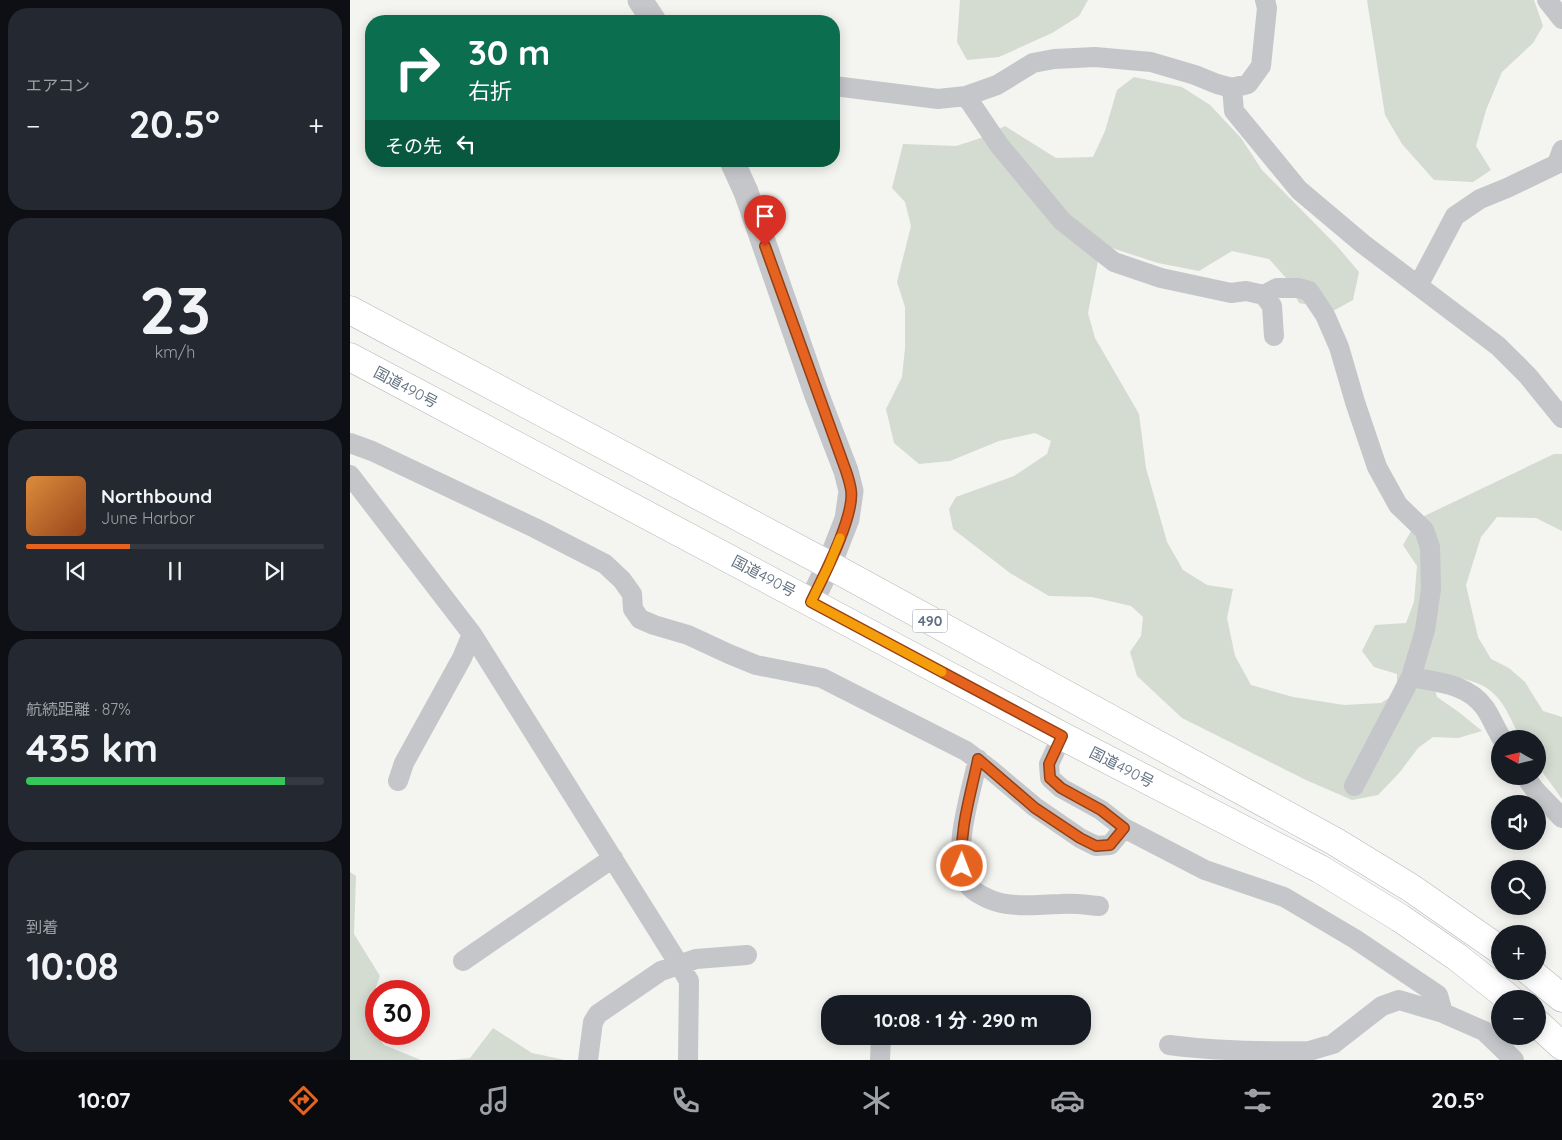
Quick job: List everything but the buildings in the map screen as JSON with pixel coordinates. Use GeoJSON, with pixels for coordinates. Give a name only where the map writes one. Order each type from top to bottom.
{"type":"FeatureCollection","features":[{"type":"Feature","properties":{"kind":"highway","name":"490"},"geometry":{"type":"LineString","coordinates":[[350,310],[829,565],[1334,841],[1411,888],[1491,944]]}},
{"type":"Feature","properties":{"kind":"highway","name":"国道490号"},"geometry":{"type":"LineString","coordinates":[[350,357],[1062,736],[1320,868],[1457,956],[1499,990]]}},
{"type":"Feature","properties":{"kind":"highway"},"geometry":{"type":"LineString","coordinates":[[1540,980],[1562,998]]}},
{"type":"Feature","properties":{"kind":"highway"},"geometry":{"type":"LineString","coordinates":[[1546,1031],[1562,1046]]}},
{"type":"Feature","properties":{"kind":"street"},"geometry":{"type":"LineString","coordinates":[[640,0],[650,15]]}},
{"type":"Feature","properties":{"kind":"street"},"geometry":{"type":"LineString","coordinates":[[840,87],[938,99],[966,96],[997,85],[1033,63],[1054,59],[1095,57],[1151,62],[1232,88],[1248,84],[1261,66],[1267,8],[1265,0]]}},
{"type":"Feature","properties":{"kind":"street"},"geometry":{"type":"LineString","coordinates":[[1546,0],[1562,19]]}},
{"type":"Feature","properties":{"kind":"street"},"geometry":{"type":"LineString","coordinates":[[1232,88],[1234,111],[1299,190],[1363,244],[1498,346],[1528,376],[1562,418]]}},
{"type":"Feature","properties":{"kind":"street"},"geometry":{"type":"LineString","coordinates":[[966,96],[998,145],[1062,221],[1114,262],[1161,278],[1231,293],[1246,291],[1264,295],[1277,288],[1298,288],[1309,291],[1325,315],[1338,347],[1377,467],[1398,505],[1424,530],[1430,547],[1431,589],[1425,630],[1411,677],[1354,786]]}},
{"type":"Feature","properties":{"kind":"street"},"geometry":{"type":"LineString","coordinates":[[1418,286],[1455,216],[1480,199],[1557,164],[1562,150]]}},
{"type":"Feature","properties":{"kind":"street"},"geometry":{"type":"LineString","coordinates":[[735,167],[746,192],[816,393],[846,471],[851,491],[847,519],[829,565],[811,602]]}},
{"type":"Feature","properties":{"kind":"street"},"geometry":{"type":"LineString","coordinates":[[1264,295],[1272,306],[1274,336]]}},
{"type":"Feature","properties":{"kind":"street"},"geometry":{"type":"LineString","coordinates":[[350,443],[372,450],[527,524],[605,564],[622,580],[632,594],[633,609],[640,618],[654,625],[688,635],[756,664],[822,678],[958,747],[978,759],[1035,808],[1080,838],[1096,846],[1110,845],[1124,828]]}},
{"type":"Feature","properties":{"kind":"street"},"geometry":{"type":"LineString","coordinates":[[350,475],[472,634],[689,980],[688,1060]]}},
{"type":"Feature","properties":{"kind":"street"},"geometry":{"type":"LineString","coordinates":[[398,781],[404,763],[462,658],[472,634]]}},
{"type":"Feature","properties":{"kind":"street"},"geometry":{"type":"LineString","coordinates":[[1411,677],[1454,686],[1471,694],[1484,708],[1497,730]]}},
{"type":"Feature","properties":{"kind":"street"},"geometry":{"type":"LineString","coordinates":[[1062,736],[1049,764],[1050,778],[1061,788],[1101,810],[1124,828],[1205,870],[1284,897],[1355,939],[1438,995],[1443,1013]]}},
{"type":"Feature","properties":{"kind":"street"},"geometry":{"type":"LineString","coordinates":[[978,759],[961,850],[962,866],[968,885],[985,898],[1006,904],[1099,906]]}},
{"type":"Feature","properties":{"kind":"street"},"geometry":{"type":"LineString","coordinates":[[1531,785],[1562,818]]}},
{"type":"Feature","properties":{"kind":"street"},"geometry":{"type":"LineString","coordinates":[[463,961],[613,858]]}},
{"type":"Feature","properties":{"kind":"street"},"geometry":{"type":"LineString","coordinates":[[588,1060],[593,1022],[598,1014],[661,971],[696,960],[747,955]]}},
{"type":"Feature","properties":{"kind":"street"},"geometry":{"type":"LineString","coordinates":[[1169,1045],[1301,1056],[1333,1044],[1382,1006],[1399,1000],[1443,1013],[1484,1031],[1514,1060]]}},
{"type":"Feature","properties":{"kind":"street"},"geometry":{"type":"LineString","coordinates":[[880,1060],[881,1045]]}},
{"type":"Feature","properties":{"kind":"shaded area"},"geometry":{"type":"Polygon","coordinates":[[[960,0],[1088,0],[1079,16],[1052,33],[999,57],[967,60],[957,42],[960,0]]]}},
{"type":"Feature","properties":{"kind":"shaded area"},"geometry":{"type":"Polygon","coordinates":[[[1367,0],[1534,0],[1543,26],[1533,43],[1502,72],[1486,110],[1476,146],[1491,170],[1473,182],[1434,180],[1402,144],[1385,115],[1367,0]]]}},
{"type":"Feature","properties":{"kind":"shaded area"},"geometry":{"type":"Polygon","coordinates":[[[1134,77],[1182,87],[1210,105],[1241,138],[1262,170],[1337,246],[1359,272],[1353,300],[1335,310],[1299,303],[1286,278],[1269,259],[1232,251],[1199,271],[1158,263],[1112,248],[1098,261],[1088,313],[1095,338],[1139,414],[1146,468],[1167,542],[1183,570],[1207,585],[1233,589],[1227,618],[1235,656],[1251,685],[1293,697],[1344,705],[1381,703],[1397,693],[1397,674],[1374,667],[1362,651],[1375,625],[1406,623],[1414,602],[1417,566],[1403,545],[1418,519],[1554,454],[1562,454],[1562,531],[1536,518],[1497,517],[1481,537],[1466,585],[1478,637],[1491,659],[1509,668],[1525,682],[1543,711],[1562,717],[1562,799],[1546,777],[1546,730],[1516,730],[1497,697],[1483,686],[1466,680],[1431,675],[1437,697],[1482,731],[1458,738],[1433,737],[1418,748],[1400,772],[1378,795],[1352,800],[1306,780],[1182,718],[1137,676],[1130,652],[1141,636],[1143,617],[1131,606],[1092,597],[1049,596],[1010,573],[953,529],[949,509],[956,497],[1014,476],[1047,454],[1051,441],[1035,433],[999,441],[950,461],[919,464],[894,443],[886,409],[902,377],[905,348],[905,307],[897,282],[911,226],[905,202],[892,188],[903,144],[956,146],[984,137],[1005,126],[1056,158],[1093,157],[1105,131],[1117,90],[1134,77]]]}},
{"type":"Feature","properties":{"kind":"shaded area"},"geometry":{"type":"Polygon","coordinates":[[[350,872],[356,876],[354,934],[380,976],[379,980],[365,980],[365,1045],[384,1045],[421,1060],[350,1060],[350,872]]]}},
{"type":"Feature","properties":{"kind":"shaded area"},"geometry":{"type":"Polygon","coordinates":[[[493,1028],[532,1053],[565,1060],[452,1060],[470,1058],[493,1028]]]}},
{"type":"Feature","properties":{"kind":"slow traffic"},"geometry":{"type":"LineString","coordinates":[[840,538],[811,602],[942,672]]}},
{"type":"Feature","properties":{"kind":"route"},"geometry":{"type":"LineString","coordinates":[[765,246],[816,393],[846,471],[851,491],[847,519],[829,565],[811,602],[1062,736],[1049,764],[1050,778],[1061,788],[1101,810],[1124,828],[1110,845],[1096,846],[1080,838],[1035,808],[978,759],[965,821],[961,850],[962,866]]}}]}
